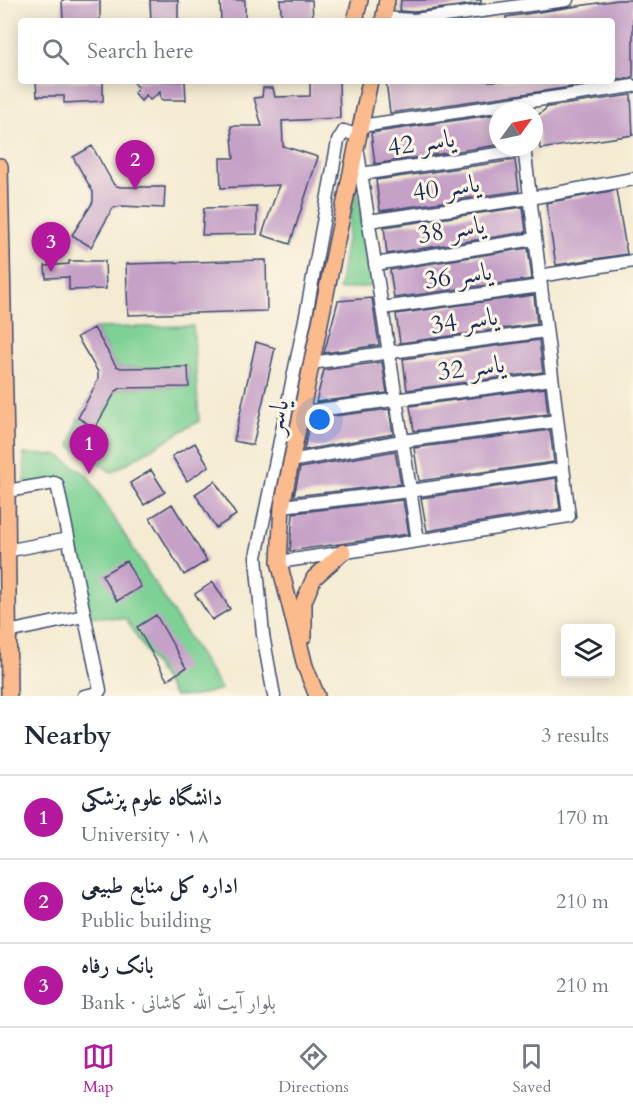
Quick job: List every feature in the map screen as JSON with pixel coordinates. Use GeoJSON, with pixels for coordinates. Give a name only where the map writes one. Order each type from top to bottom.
{"type":"FeatureCollection","features":[{"type":"Feature","properties":{"kind":"main road"},"geometry":{"type":"LineString","coordinates":[[356,18],[360,0]]}},
{"type":"Feature","properties":{"kind":"main road"},"geometry":{"type":"LineString","coordinates":[[383,18],[387,0]]}},
{"type":"Feature","properties":{"kind":"main road","name":"یاسر"},"geometry":{"type":"LineString","coordinates":[[317,696],[305,666],[279,561],[282,506],[369,84]]}},
{"type":"Feature","properties":{"kind":"main road"},"geometry":{"type":"LineString","coordinates":[[0,166],[9,696]]}},
{"type":"Feature","properties":{"kind":"main road"},"geometry":{"type":"LineString","coordinates":[[305,666],[304,601],[314,578],[343,552]]}},
{"type":"Feature","properties":{"kind":"street"},"geometry":{"type":"LineString","coordinates":[[429,18],[567,0]]}},
{"type":"Feature","properties":{"kind":"street"},"geometry":{"type":"LineString","coordinates":[[534,102],[580,87],[633,86]]}},
{"type":"Feature","properties":{"kind":"street"},"geometry":{"type":"LineString","coordinates":[[274,696],[263,635],[256,557],[307,310],[338,141],[344,131],[358,136],[489,112]]}},
{"type":"Feature","properties":{"kind":"street","name":"یاسر"},"geometry":{"type":"LineString","coordinates":[[358,136],[361,174],[418,541]]}},
{"type":"Feature","properties":{"kind":"street","name":"یاسر 42"},"geometry":{"type":"LineString","coordinates":[[361,174],[489,154]]}},
{"type":"Feature","properties":{"kind":"street"},"geometry":{"type":"LineString","coordinates":[[279,561],[569,516],[525,156]]}},
{"type":"Feature","properties":{"kind":"street","name":"یاسر 40"},"geometry":{"type":"LineString","coordinates":[[368,221],[530,198],[633,179]]}},
{"type":"Feature","properties":{"kind":"street","name":"یاسر 38"},"geometry":{"type":"LineString","coordinates":[[375,264],[535,239]]}},
{"type":"Feature","properties":{"kind":"street","name":"یاسر 36"},"geometry":{"type":"LineString","coordinates":[[382,308],[540,281],[633,261]]}},
{"type":"Feature","properties":{"kind":"street","name":"یاسر 34"},"geometry":{"type":"LineString","coordinates":[[311,363],[546,331]]}},
{"type":"Feature","properties":{"kind":"street","name":"یاسر 32"},"geometry":{"type":"LineString","coordinates":[[303,412],[552,379]]}},
{"type":"Feature","properties":{"kind":"street"},"geometry":{"type":"LineString","coordinates":[[290,461],[402,441],[557,421]]}},
{"type":"Feature","properties":{"kind":"street"},"geometry":{"type":"LineString","coordinates":[[282,506],[410,491],[563,469]]}},
{"type":"Feature","properties":{"kind":"street"},"geometry":{"type":"LineString","coordinates":[[7,491],[56,483],[100,692],[84,696]]}},
{"type":"Feature","properties":{"kind":"street"},"geometry":{"type":"LineString","coordinates":[[6,551],[68,539]]}},
{"type":"Feature","properties":{"kind":"street"},"geometry":{"type":"LineString","coordinates":[[8,632],[84,616]]}},
{"type":"Feature","properties":{"kind":"green space"},"geometry":{"type":"Polygon","coordinates":[[[356,181],[371,286],[339,290],[356,181]]]}},
{"type":"Feature","properties":{"kind":"green space"},"geometry":{"type":"Polygon","coordinates":[[[193,326],[199,421],[112,472],[70,446],[78,418],[95,428],[116,391],[121,388],[189,387],[188,367],[121,368],[116,366],[94,328],[193,326]]]}},
{"type":"Feature","properties":{"kind":"green space"},"geometry":{"type":"Polygon","coordinates":[[[24,454],[58,455],[87,475],[221,689],[195,696],[174,696],[126,619],[91,616],[59,478],[25,485],[24,454]]]}},
{"type":"Feature","properties":{"kind":"building"},"geometry":{"type":"Polygon","coordinates":[[[62,0],[100,0],[100,18],[63,18],[62,0]]]}},
{"type":"Feature","properties":{"kind":"building"},"geometry":{"type":"Polygon","coordinates":[[[150,0],[178,0],[178,18],[151,18],[150,0]]]}},
{"type":"Feature","properties":{"kind":"building"},"geometry":{"type":"Polygon","coordinates":[[[220,0],[245,0],[245,18],[221,18],[220,0]]]}},
{"type":"Feature","properties":{"kind":"building"},"geometry":{"type":"Polygon","coordinates":[[[280,0],[312,0],[313,18],[282,18],[280,0]]]}},
{"type":"Feature","properties":{"kind":"building"},"geometry":{"type":"Polygon","coordinates":[[[401,0],[481,0],[481,3],[414,12],[400,11],[401,0]]]}},
{"type":"Feature","properties":{"kind":"building"},"geometry":{"type":"Polygon","coordinates":[[[618,0],[633,0],[633,77],[615,80],[615,18],[506,17],[618,0]]]}},
{"type":"Feature","properties":{"kind":"building"},"geometry":{"type":"Polygon","coordinates":[[[36,84],[103,84],[103,101],[64,103],[64,96],[37,96],[36,84]]]}},
{"type":"Feature","properties":{"kind":"building"},"geometry":{"type":"Polygon","coordinates":[[[135,84],[185,84],[186,100],[161,100],[160,92],[150,100],[146,95],[141,101],[134,93],[138,88],[135,84]]]}},
{"type":"Feature","properties":{"kind":"building"},"geometry":{"type":"Polygon","coordinates":[[[310,84],[339,84],[340,118],[282,121],[283,146],[318,157],[290,244],[262,235],[279,185],[221,188],[220,158],[234,158],[231,126],[262,126],[254,98],[262,97],[263,88],[273,88],[275,97],[310,96],[310,84]]]}},
{"type":"Feature","properties":{"kind":"building"},"geometry":{"type":"Polygon","coordinates":[[[386,84],[572,84],[572,87],[390,113],[386,84]]]}},
{"type":"Feature","properties":{"kind":"building"},"geometry":{"type":"Polygon","coordinates":[[[631,95],[633,135],[543,149],[543,111],[548,107],[631,95]]]}},
{"type":"Feature","properties":{"kind":"building"},"geometry":{"type":"Polygon","coordinates":[[[489,115],[489,146],[375,164],[371,133],[489,115]]]}},
{"type":"Feature","properties":{"kind":"building"},"geometry":{"type":"Polygon","coordinates":[[[92,146],[114,185],[165,187],[164,208],[121,206],[113,208],[91,247],[72,235],[93,202],[93,192],[73,157],[92,146]]]}},
{"type":"Feature","properties":{"kind":"building"},"geometry":{"type":"Polygon","coordinates":[[[515,160],[519,191],[380,211],[376,180],[515,160]]]}},
{"type":"Feature","properties":{"kind":"building"},"geometry":{"type":"Polygon","coordinates":[[[616,190],[627,254],[556,265],[546,203],[616,190]]]}},
{"type":"Feature","properties":{"kind":"building"},"geometry":{"type":"Polygon","coordinates":[[[257,207],[257,234],[202,235],[204,208],[257,207]]]}},
{"type":"Feature","properties":{"kind":"building"},"geometry":{"type":"Polygon","coordinates":[[[523,207],[526,232],[387,254],[384,227],[523,207]]]}},
{"type":"Feature","properties":{"kind":"building"},"geometry":{"type":"Polygon","coordinates":[[[528,248],[532,279],[394,298],[390,270],[528,248]]]}},
{"type":"Feature","properties":{"kind":"building"},"geometry":{"type":"Polygon","coordinates":[[[266,260],[267,311],[128,315],[126,264],[266,260]]]}},
{"type":"Feature","properties":{"kind":"building"},"geometry":{"type":"Polygon","coordinates":[[[69,261],[105,261],[106,289],[69,290],[69,277],[46,278],[45,266],[69,264],[69,261]]]}},
{"type":"Feature","properties":{"kind":"building"},"geometry":{"type":"Polygon","coordinates":[[[534,295],[537,324],[400,343],[396,314],[534,295]]]}},
{"type":"Feature","properties":{"kind":"building"},"geometry":{"type":"Polygon","coordinates":[[[372,298],[379,345],[324,353],[338,301],[372,298]]]}},
{"type":"Feature","properties":{"kind":"building"},"geometry":{"type":"Polygon","coordinates":[[[94,328],[116,366],[121,368],[188,367],[189,387],[121,388],[116,391],[95,428],[78,418],[98,380],[98,372],[77,337],[94,328]]]}},
{"type":"Feature","properties":{"kind":"building"},"geometry":{"type":"Polygon","coordinates":[[[539,340],[543,372],[407,390],[403,359],[539,340]]]}},
{"type":"Feature","properties":{"kind":"building"},"geometry":{"type":"Polygon","coordinates":[[[256,342],[275,348],[253,445],[234,441],[256,342]]]}},
{"type":"Feature","properties":{"kind":"building"},"geometry":{"type":"Polygon","coordinates":[[[382,362],[387,393],[316,402],[324,370],[382,362]]]}},
{"type":"Feature","properties":{"kind":"building"},"geometry":{"type":"Polygon","coordinates":[[[545,388],[548,414],[414,431],[410,406],[545,388]]]}},
{"type":"Feature","properties":{"kind":"building"},"geometry":{"type":"Polygon","coordinates":[[[389,409],[393,434],[304,450],[310,419],[389,409]]]}},
{"type":"Feature","properties":{"kind":"building"},"geometry":{"type":"Polygon","coordinates":[[[550,430],[554,462],[419,481],[414,448],[550,430]]]}},
{"type":"Feature","properties":{"kind":"building"},"geometry":{"type":"Polygon","coordinates":[[[195,443],[209,466],[187,481],[172,456],[195,443]]]}},
{"type":"Feature","properties":{"kind":"building"},"geometry":{"type":"Polygon","coordinates":[[[395,451],[401,484],[294,496],[300,468],[395,451]]]}},
{"type":"Feature","properties":{"kind":"building"},"geometry":{"type":"Polygon","coordinates":[[[151,470],[165,492],[144,505],[130,483],[151,470]]]}},
{"type":"Feature","properties":{"kind":"building"},"geometry":{"type":"Polygon","coordinates":[[[556,478],[560,509],[427,531],[421,498],[556,478]]]}},
{"type":"Feature","properties":{"kind":"building"},"geometry":{"type":"Polygon","coordinates":[[[215,481],[236,515],[216,528],[195,494],[215,481]]]}},
{"type":"Feature","properties":{"kind":"building"},"geometry":{"type":"Polygon","coordinates":[[[403,500],[409,534],[290,551],[293,513],[403,500]]]}},
{"type":"Feature","properties":{"kind":"building"},"geometry":{"type":"Polygon","coordinates":[[[172,504],[207,561],[184,575],[150,518],[172,504]]]}},
{"type":"Feature","properties":{"kind":"building"},"geometry":{"type":"Polygon","coordinates":[[[126,561],[141,587],[117,601],[102,575],[126,561]]]}},
{"type":"Feature","properties":{"kind":"building"},"geometry":{"type":"Polygon","coordinates":[[[213,582],[230,609],[212,620],[195,594],[213,582]]]}},
{"type":"Feature","properties":{"kind":"building"},"geometry":{"type":"Polygon","coordinates":[[[156,615],[186,668],[167,680],[137,627],[156,615]]]}},
{"type":"Feature","properties":{"kind":"place","name":"اداره کل منابع طبیعی"},"geometry":{"type":"Point","coordinates":[135,190]}},
{"type":"Feature","properties":{"kind":"place","name":"بانک رفاه"},"geometry":{"type":"Point","coordinates":[51,272]}},
{"type":"Feature","properties":{"kind":"place","name":"دانشگاه علوم پزشکی"},"geometry":{"type":"Point","coordinates":[89,474]}}]}
